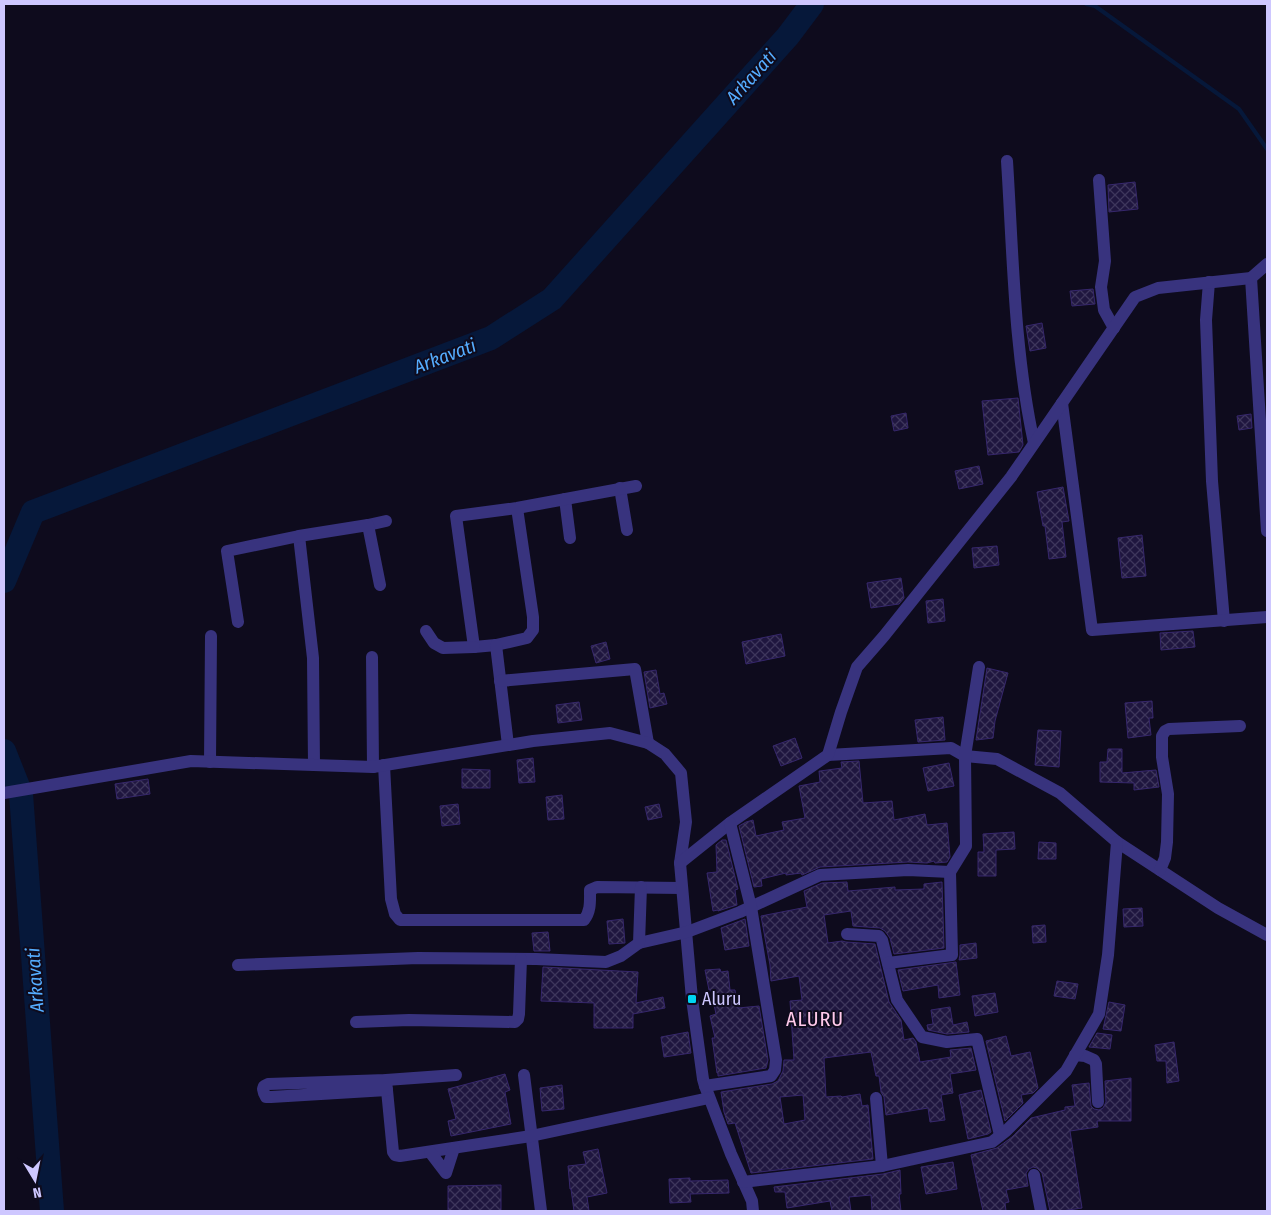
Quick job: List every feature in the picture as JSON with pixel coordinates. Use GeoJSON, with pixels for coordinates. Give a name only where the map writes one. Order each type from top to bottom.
{"type":"FeatureCollection","features":[{"type":"Feature","properties":{"kind":"street"},"geometry":{"type":"LineString","coordinates":[[1007,160],[1020,353],[1026,408],[1034,443]]}},
{"type":"Feature","properties":{"kind":"street"},"geometry":{"type":"LineString","coordinates":[[1099,180],[1105,261],[1101,287],[1104,310],[1114,328]]}},
{"type":"Feature","properties":{"kind":"street"},"geometry":{"type":"LineString","coordinates":[[828,755],[857,667],[1011,476],[1135,297],[1158,288],[1252,278],[1267,264]]}},
{"type":"Feature","properties":{"kind":"street"},"geometry":{"type":"LineString","coordinates":[[1252,278],[1267,531]]}},
{"type":"Feature","properties":{"kind":"street"},"geometry":{"type":"LineString","coordinates":[[1209,282],[1206,320],[1212,481],[1224,621]]}},
{"type":"Feature","properties":{"kind":"street"},"geometry":{"type":"LineString","coordinates":[[1062,403],[1092,630],[1267,617]]}},
{"type":"Feature","properties":{"kind":"street"},"geometry":{"type":"LineString","coordinates":[[474,647],[456,516],[517,508],[636,486]]}},
{"type":"Feature","properties":{"kind":"street"},"geometry":{"type":"LineString","coordinates":[[620,488],[627,530]]}},
{"type":"Feature","properties":{"kind":"street"},"geometry":{"type":"LineString","coordinates":[[565,499],[570,538]]}},
{"type":"Feature","properties":{"kind":"street"},"geometry":{"type":"LineString","coordinates":[[426,631],[434,643],[443,648],[496,645],[527,638],[533,630],[533,617],[517,508]]}},
{"type":"Feature","properties":{"kind":"street"},"geometry":{"type":"LineString","coordinates":[[238,622],[227,551],[386,521]]}},
{"type":"Feature","properties":{"kind":"street"},"geometry":{"type":"LineString","coordinates":[[368,525],[380,585]]}},
{"type":"Feature","properties":{"kind":"street"},"geometry":{"type":"LineString","coordinates":[[299,536],[313,658],[314,765]]}},
{"type":"Feature","properties":{"kind":"street"},"geometry":{"type":"LineString","coordinates":[[210,762],[211,636]]}},
{"type":"Feature","properties":{"kind":"street"},"geometry":{"type":"LineString","coordinates":[[496,645],[508,745]]}},
{"type":"Feature","properties":{"kind":"street"},"geometry":{"type":"LineString","coordinates":[[372,657],[378,766],[391,899],[400,920],[584,920],[589,914],[590,890],[597,887],[682,888]]}},
{"type":"Feature","properties":{"kind":"street"},"geometry":{"type":"LineString","coordinates":[[888,963],[952,955],[950,872],[966,846],[965,756],[979,667]]}},
{"type":"Feature","properties":{"kind":"street"},"geometry":{"type":"LineString","coordinates":[[500,680],[635,669],[648,743]]}},
{"type":"Feature","properties":{"kind":"street"},"geometry":{"type":"LineString","coordinates":[[1160,870],[1165,858],[1167,842],[1168,794],[1162,757],[1162,736],[1170,729],[1240,726]]}},
{"type":"Feature","properties":{"kind":"street"},"geometry":{"type":"LineString","coordinates":[[4,793],[191,762],[378,766],[533,741],[610,733],[648,743],[665,754],[681,773],[686,822],[680,864],[692,999],[707,1092],[752,1201],[753,1211]]}},
{"type":"Feature","properties":{"kind":"street"},"geometry":{"type":"LineString","coordinates":[[680,864],[730,823],[828,755],[951,748],[965,756],[997,759],[1060,793],[1117,842],[1218,908],[1267,935]]}},
{"type":"Feature","properties":{"kind":"street"},"geometry":{"type":"LineString","coordinates":[[386,1085],[392,1149],[395,1155],[406,1156],[531,1136],[771,1076],[775,1070],[776,1060],[751,907],[730,823]]}},
{"type":"Feature","properties":{"kind":"street"},"geometry":{"type":"LineString","coordinates":[[743,1182],[882,1166],[992,1142],[1000,1135],[1066,1071],[1098,1014],[1108,955],[1117,842]]}},
{"type":"Feature","properties":{"kind":"street"},"geometry":{"type":"LineString","coordinates":[[238,965],[418,958],[606,962],[621,956],[639,943],[687,932],[751,907],[820,875],[908,870],[950,872]]}},
{"type":"Feature","properties":{"kind":"street"},"geometry":{"type":"LineString","coordinates":[[639,943],[641,888]]}},
{"type":"Feature","properties":{"kind":"street"},"geometry":{"type":"LineString","coordinates":[[847,934],[879,936],[882,940],[897,1000],[922,1037],[947,1042],[978,1039],[1000,1135]]}},
{"type":"Feature","properties":{"kind":"street"},"geometry":{"type":"LineString","coordinates":[[356,1022],[409,1020],[515,1022],[519,1014],[521,959]]}},
{"type":"Feature","properties":{"kind":"street"},"geometry":{"type":"LineString","coordinates":[[1075,1055],[1085,1056],[1094,1060],[1096,1064],[1098,1102]]}},
{"type":"Feature","properties":{"kind":"street"},"geometry":{"type":"LineString","coordinates":[[386,1085],[268,1084],[264,1086],[264,1089],[266,1097],[271,1097],[386,1085],[456,1075]]}},
{"type":"Feature","properties":{"kind":"street"},"geometry":{"type":"LineString","coordinates":[[524,1075],[541,1211]]}},
{"type":"Feature","properties":{"kind":"street"},"geometry":{"type":"LineString","coordinates":[[876,1098],[882,1166]]}},
{"type":"Feature","properties":{"kind":"street"},"geometry":{"type":"LineString","coordinates":[[430,1152],[446,1173],[454,1148]]}},
{"type":"Feature","properties":{"kind":"street"},"geometry":{"type":"LineString","coordinates":[[1034,1175],[1041,1211]]}},
{"type":"Feature","properties":{"kind":"building"},"geometry":{"type":"Polygon","coordinates":[[[1135,182],[1138,209],[1109,212],[1108,185],[1135,182]]]}},
{"type":"Feature","properties":{"kind":"building"},"geometry":{"type":"Polygon","coordinates":[[[1093,289],[1095,304],[1072,306],[1070,291],[1093,289]]]}},
{"type":"Feature","properties":{"kind":"building"},"geometry":{"type":"Polygon","coordinates":[[[1042,323],[1046,348],[1030,351],[1026,326],[1042,323]]]}},
{"type":"Feature","properties":{"kind":"building"},"geometry":{"type":"Polygon","coordinates":[[[1018,398],[1023,445],[1019,452],[988,455],[982,401],[1018,398]]]}},
{"type":"Feature","properties":{"kind":"building"},"geometry":{"type":"Polygon","coordinates":[[[906,413],[908,428],[894,431],[891,416],[906,413]]]}},
{"type":"Feature","properties":{"kind":"building"},"geometry":{"type":"Polygon","coordinates":[[[1251,414],[1252,428],[1239,430],[1237,416],[1251,414]]]}},
{"type":"Feature","properties":{"kind":"building"},"geometry":{"type":"Polygon","coordinates":[[[979,466],[983,484],[959,489],[955,471],[979,466]]]}},
{"type":"Feature","properties":{"kind":"building"},"geometry":{"type":"Polygon","coordinates":[[[1063,487],[1069,521],[1062,522],[1066,557],[1049,559],[1045,526],[1043,526],[1037,492],[1063,487]]]}},
{"type":"Feature","properties":{"kind":"building"},"geometry":{"type":"Polygon","coordinates":[[[1142,535],[1146,576],[1122,578],[1118,538],[1142,535]]]}},
{"type":"Feature","properties":{"kind":"building"},"geometry":{"type":"Polygon","coordinates":[[[997,546],[999,565],[974,568],[972,548],[997,546]]]}},
{"type":"Feature","properties":{"kind":"building"},"geometry":{"type":"Polygon","coordinates":[[[901,578],[904,598],[899,604],[871,608],[867,583],[901,578]]]}},
{"type":"Feature","properties":{"kind":"building"},"geometry":{"type":"Polygon","coordinates":[[[943,599],[945,621],[928,623],[926,601],[943,599]]]}},
{"type":"Feature","properties":{"kind":"building"},"geometry":{"type":"Polygon","coordinates":[[[1193,631],[1195,647],[1161,650],[1160,633],[1193,631]]]}},
{"type":"Feature","properties":{"kind":"building"},"geometry":{"type":"Polygon","coordinates":[[[781,634],[785,656],[746,664],[742,642],[781,634]]]}},
{"type":"Feature","properties":{"kind":"building"},"geometry":{"type":"Polygon","coordinates":[[[606,642],[610,659],[596,663],[591,646],[606,642]]]}},
{"type":"Feature","properties":{"kind":"building"},"geometry":{"type":"Polygon","coordinates":[[[987,668],[1008,673],[995,721],[993,738],[976,740],[987,668]]]}},
{"type":"Feature","properties":{"kind":"building"},"geometry":{"type":"Polygon","coordinates":[[[656,670],[660,694],[664,693],[667,704],[650,708],[644,672],[656,670]]]}},
{"type":"Feature","properties":{"kind":"building"},"geometry":{"type":"Polygon","coordinates":[[[1152,701],[1153,718],[1149,718],[1151,735],[1128,738],[1125,703],[1152,701]]]}},
{"type":"Feature","properties":{"kind":"building"},"geometry":{"type":"Polygon","coordinates":[[[579,702],[582,720],[558,723],[556,705],[579,702]]]}},
{"type":"Feature","properties":{"kind":"building"},"geometry":{"type":"Polygon","coordinates":[[[943,717],[945,740],[918,742],[915,720],[943,717]]]}},
{"type":"Feature","properties":{"kind":"building"},"geometry":{"type":"Polygon","coordinates":[[[1038,730],[1061,731],[1059,767],[1035,765],[1038,730]]]}},
{"type":"Feature","properties":{"kind":"building"},"geometry":{"type":"Polygon","coordinates":[[[795,738],[802,758],[781,766],[773,746],[795,738]]]}},
{"type":"Feature","properties":{"kind":"building"},"geometry":{"type":"Polygon","coordinates":[[[1108,749],[1122,749],[1122,773],[1156,770],[1159,787],[1134,790],[1134,783],[1100,782],[1100,762],[1107,762],[1108,749]]]}},
{"type":"Feature","properties":{"kind":"building"},"geometry":{"type":"Polygon","coordinates":[[[533,758],[535,782],[519,783],[517,760],[533,758]]]}},
{"type":"Feature","properties":{"kind":"building"},"geometry":{"type":"Polygon","coordinates":[[[859,761],[863,803],[892,801],[894,820],[925,814],[927,825],[947,823],[950,857],[947,862],[908,862],[820,867],[802,875],[801,873],[786,875],[786,873],[761,879],[762,886],[754,887],[739,826],[753,820],[756,836],[784,830],[782,822],[805,818],[799,786],[820,782],[819,771],[842,768],[841,762],[859,761]]]}},
{"type":"Feature","properties":{"kind":"building"},"geometry":{"type":"Polygon","coordinates":[[[949,763],[954,786],[928,791],[923,768],[949,763]]]}},
{"type":"Feature","properties":{"kind":"building"},"geometry":{"type":"Polygon","coordinates":[[[462,769],[490,770],[490,788],[462,788],[462,769]]]}},
{"type":"Feature","properties":{"kind":"building"},"geometry":{"type":"Polygon","coordinates":[[[148,779],[150,794],[117,799],[115,784],[148,779]]]}},
{"type":"Feature","properties":{"kind":"building"},"geometry":{"type":"Polygon","coordinates":[[[562,795],[564,819],[548,820],[546,797],[562,795]]]}},
{"type":"Feature","properties":{"kind":"building"},"geometry":{"type":"Polygon","coordinates":[[[458,804],[460,824],[442,826],[440,806],[458,804]]]}},
{"type":"Feature","properties":{"kind":"building"},"geometry":{"type":"Polygon","coordinates":[[[659,804],[662,817],[648,820],[645,807],[659,804]]]}},
{"type":"Feature","properties":{"kind":"building"},"geometry":{"type":"Polygon","coordinates":[[[1014,832],[1015,849],[996,850],[996,876],[978,876],[978,852],[984,852],[983,834],[1014,832]]]}},
{"type":"Feature","properties":{"kind":"building"},"geometry":{"type":"Polygon","coordinates":[[[722,840],[726,840],[738,889],[735,890],[737,905],[713,911],[707,873],[717,872],[716,845],[722,840]]]}},
{"type":"Feature","properties":{"kind":"building"},"geometry":{"type":"Polygon","coordinates":[[[1039,842],[1056,843],[1056,859],[1038,859],[1039,842]]]}},
{"type":"Feature","properties":{"kind":"building"},"geometry":{"type":"Polygon","coordinates":[[[847,882],[848,891],[895,887],[895,890],[924,889],[924,884],[942,882],[944,948],[894,954],[890,938],[885,931],[880,928],[853,926],[851,911],[824,915],[828,943],[842,941],[875,944],[889,1002],[901,1020],[904,1040],[913,1038],[916,1042],[920,1062],[951,1057],[950,1050],[971,1048],[976,1070],[950,1074],[953,1093],[941,1095],[945,1120],[930,1122],[928,1108],[886,1115],[879,1076],[876,1076],[871,1052],[824,1058],[826,1097],[860,1094],[862,1106],[868,1105],[873,1159],[751,1173],[735,1123],[728,1124],[721,1092],[772,1084],[778,1081],[783,1071],[784,1060],[794,1060],[790,1001],[802,1000],[799,976],[771,981],[761,916],[807,907],[804,891],[822,883],[847,882]],[[803,1095],[780,1097],[784,1124],[805,1120],[803,1095]]]}},
{"type":"Feature","properties":{"kind":"building"},"geometry":{"type":"Polygon","coordinates":[[[1142,908],[1143,926],[1124,927],[1123,909],[1142,908]]]}},
{"type":"Feature","properties":{"kind":"building"},"geometry":{"type":"Polygon","coordinates":[[[623,919],[625,943],[609,944],[607,921],[623,919]]]}},
{"type":"Feature","properties":{"kind":"building"},"geometry":{"type":"Polygon","coordinates":[[[745,919],[749,946],[725,950],[721,928],[745,919]]]}},
{"type":"Feature","properties":{"kind":"building"},"geometry":{"type":"Polygon","coordinates":[[[1045,925],[1046,942],[1033,943],[1032,926],[1045,925]]]}},
{"type":"Feature","properties":{"kind":"building"},"geometry":{"type":"Polygon","coordinates":[[[548,932],[550,951],[534,951],[532,933],[548,932]]]}},
{"type":"Feature","properties":{"kind":"building"},"geometry":{"type":"Polygon","coordinates":[[[976,943],[977,958],[959,960],[960,945],[976,943]]]}},
{"type":"Feature","properties":{"kind":"building"},"geometry":{"type":"Polygon","coordinates":[[[956,962],[960,995],[939,998],[938,985],[903,991],[898,970],[956,962]]]}},
{"type":"Feature","properties":{"kind":"building"},"geometry":{"type":"Polygon","coordinates":[[[543,967],[638,972],[636,1003],[663,997],[665,1008],[633,1014],[633,1028],[594,1028],[594,1003],[541,1001],[543,967]]]}},
{"type":"Feature","properties":{"kind":"building"},"geometry":{"type":"Polygon","coordinates":[[[720,969],[721,972],[728,971],[730,990],[735,990],[738,1008],[759,1006],[768,1060],[766,1068],[718,1076],[712,1038],[715,1038],[710,1016],[716,1014],[705,970],[720,969]]]}},
{"type":"Feature","properties":{"kind":"building"},"geometry":{"type":"Polygon","coordinates":[[[1057,981],[1078,984],[1075,999],[1054,996],[1057,981]]]}},
{"type":"Feature","properties":{"kind":"building"},"geometry":{"type":"Polygon","coordinates":[[[995,993],[998,1012],[975,1016],[972,996],[995,993]]]}},
{"type":"Feature","properties":{"kind":"building"},"geometry":{"type":"Polygon","coordinates":[[[1109,1002],[1125,1005],[1121,1031],[1103,1029],[1109,1002]]]}},
{"type":"Feature","properties":{"kind":"building"},"geometry":{"type":"Polygon","coordinates":[[[950,1007],[953,1025],[967,1022],[969,1032],[947,1034],[928,1030],[927,1025],[933,1024],[931,1010],[950,1007]]]}},
{"type":"Feature","properties":{"kind":"building"},"geometry":{"type":"Polygon","coordinates":[[[688,1032],[691,1053],[664,1057],[661,1037],[688,1032]]]}},
{"type":"Feature","properties":{"kind":"building"},"geometry":{"type":"Polygon","coordinates":[[[1097,1033],[1112,1035],[1110,1049],[1089,1047],[1097,1033]]]}},
{"type":"Feature","properties":{"kind":"building"},"geometry":{"type":"Polygon","coordinates":[[[1006,1036],[1011,1056],[1030,1052],[1038,1088],[1033,1093],[1021,1095],[1023,1103],[1005,1121],[986,1041],[1006,1036]]]}},
{"type":"Feature","properties":{"kind":"building"},"geometry":{"type":"Polygon","coordinates":[[[1174,1042],[1179,1081],[1167,1083],[1166,1061],[1157,1061],[1155,1045],[1174,1042]]]}},
{"type":"Feature","properties":{"kind":"building"},"geometry":{"type":"Polygon","coordinates":[[[505,1074],[510,1090],[505,1092],[511,1124],[451,1136],[448,1121],[456,1119],[448,1089],[505,1074]]]}},
{"type":"Feature","properties":{"kind":"building"},"geometry":{"type":"Polygon","coordinates":[[[1131,1078],[1131,1121],[1097,1121],[1098,1127],[1070,1131],[1082,1208],[1050,1211],[1042,1173],[1033,1167],[1026,1173],[1028,1186],[1006,1190],[1009,1202],[1005,1203],[1006,1211],[983,1211],[971,1155],[997,1148],[1012,1137],[1031,1118],[1065,1110],[1065,1107],[1075,1106],[1072,1085],[1089,1083],[1091,1106],[1099,1110],[1103,1108],[1106,1102],[1105,1081],[1131,1078]]]}},
{"type":"Feature","properties":{"kind":"building"},"geometry":{"type":"Polygon","coordinates":[[[562,1085],[564,1109],[542,1111],[540,1088],[562,1085]]]}},
{"type":"Feature","properties":{"kind":"building"},"geometry":{"type":"Polygon","coordinates":[[[981,1090],[991,1132],[968,1139],[959,1095],[981,1090]]]}},
{"type":"Feature","properties":{"kind":"building"},"geometry":{"type":"Polygon","coordinates":[[[598,1149],[607,1193],[587,1197],[589,1211],[574,1211],[568,1166],[586,1164],[583,1152],[598,1149]]]}},
{"type":"Feature","properties":{"kind":"building"},"geometry":{"type":"Polygon","coordinates":[[[953,1162],[957,1189],[926,1194],[921,1167],[953,1162]]]}},
{"type":"Feature","properties":{"kind":"building"},"geometry":{"type":"Polygon","coordinates":[[[900,1170],[901,1194],[899,1194],[901,1211],[872,1211],[871,1195],[849,1197],[851,1211],[832,1211],[830,1201],[787,1208],[785,1192],[775,1192],[774,1187],[883,1174],[900,1170]]]}},
{"type":"Feature","properties":{"kind":"building"},"geometry":{"type":"Polygon","coordinates":[[[690,1178],[690,1181],[728,1180],[729,1193],[690,1194],[691,1202],[670,1203],[669,1179],[690,1178]]]}},
{"type":"Feature","properties":{"kind":"building"},"geometry":{"type":"Polygon","coordinates":[[[501,1185],[501,1211],[448,1211],[448,1186],[501,1185]]]}},
{"type":"Feature","properties":{"kind":"waterway","name":"Arkavati"},"geometry":{"type":"LineString","coordinates":[[4,581],[33,512],[491,338],[552,299],[788,36],[812,4]]}},
{"type":"Feature","properties":{"kind":"waterway"},"geometry":{"type":"LineString","coordinates":[[1086,4],[1095,6],[1239,109],[1267,149]]}},
{"type":"Feature","properties":{"kind":"waterway","name":"Arkavati"},"geometry":{"type":"LineString","coordinates":[[4,751],[21,794],[52,1211]]}},
{"type":"Feature","properties":{"kind":"place","name":"Aluru"},"geometry":{"type":"Point","coordinates":[692,999]}},
{"type":"Feature","properties":{"kind":"district","name":"ALURU"},"geometry":{"type":"Point","coordinates":[815,1019]}}]}
